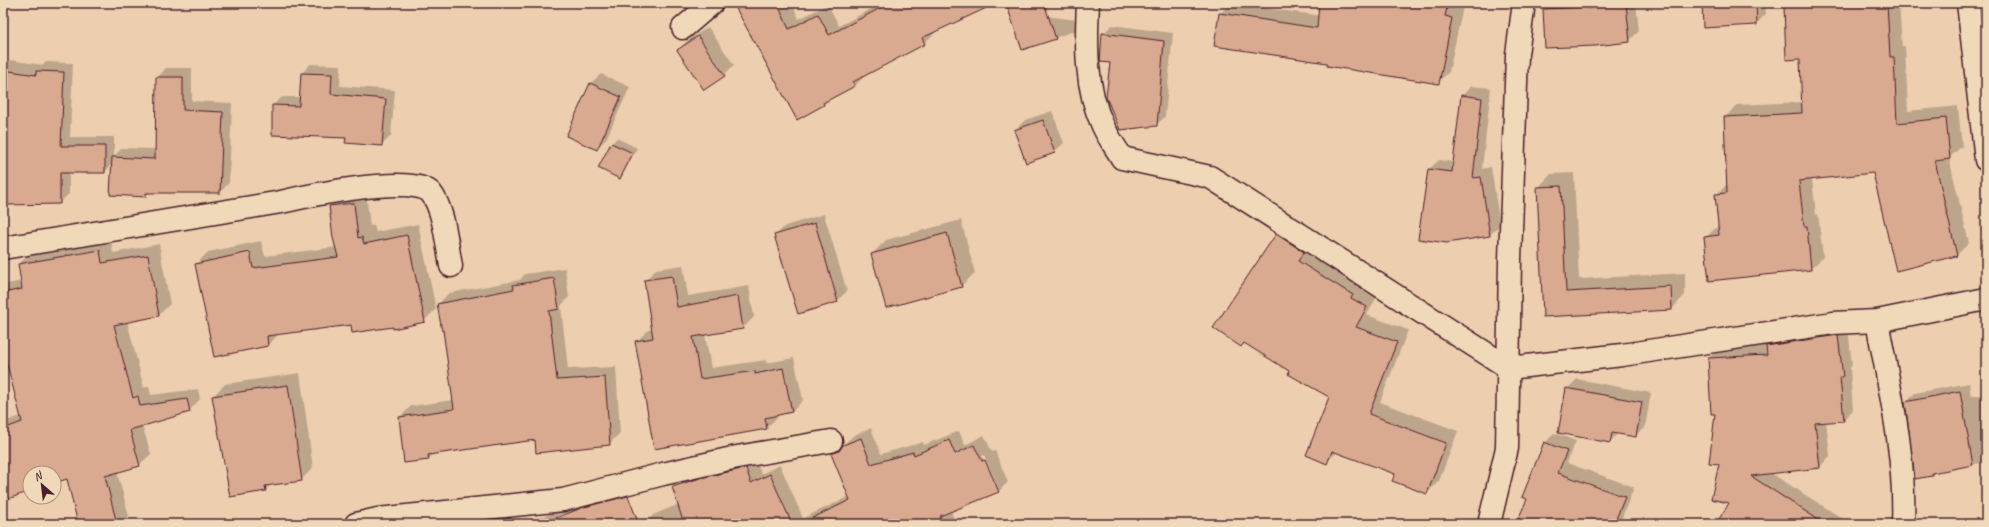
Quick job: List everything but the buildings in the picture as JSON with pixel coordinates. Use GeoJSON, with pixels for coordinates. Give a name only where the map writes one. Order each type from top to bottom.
{"type":"FeatureCollection","features":[{"type":"Feature","properties":{"kind":"street"},"geometry":{"type":"LineString","coordinates":[[683,28],[712,3]]}},
{"type":"Feature","properties":{"kind":"street"},"geometry":{"type":"LineString","coordinates":[[1088,3],[1086,41],[1092,92],[1103,126],[1122,158],[1210,177],[1509,368],[1622,356],[1833,323],[1877,321],[1986,299]]}},
{"type":"Feature","properties":{"kind":"street"},"geometry":{"type":"LineString","coordinates":[[1489,524],[1507,448],[1510,260],[1517,54],[1524,3]]}},
{"type":"Feature","properties":{"kind":"street"},"geometry":{"type":"LineString","coordinates":[[1968,3],[1986,160]]}},
{"type":"Feature","properties":{"kind":"street"},"geometry":{"type":"LineString","coordinates":[[3,248],[281,202],[321,193],[387,186],[414,186],[430,191],[438,203],[451,266]]}},
{"type":"Feature","properties":{"kind":"street"},"geometry":{"type":"LineString","coordinates":[[1877,321],[1895,423],[1901,467],[1903,524]]}},
{"type":"Feature","properties":{"kind":"street"},"geometry":{"type":"LineString","coordinates":[[356,524],[378,519],[563,500],[736,457],[832,441]]}}]}
